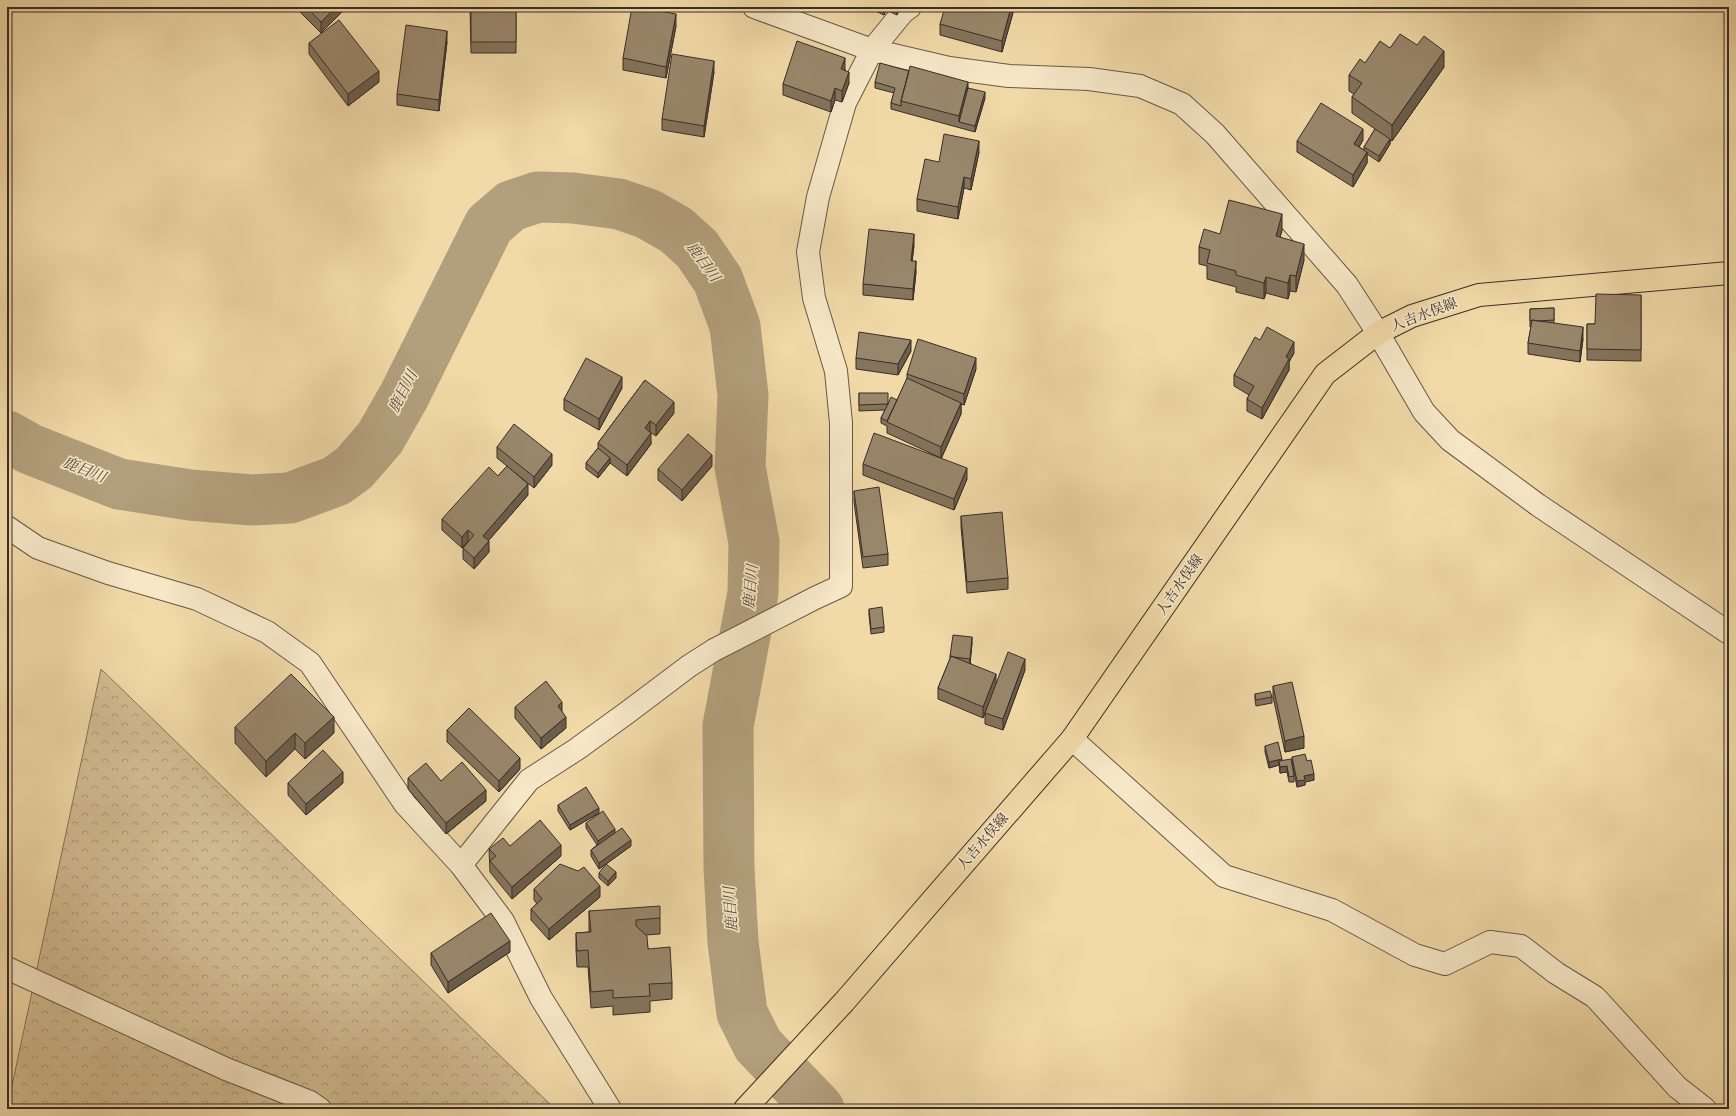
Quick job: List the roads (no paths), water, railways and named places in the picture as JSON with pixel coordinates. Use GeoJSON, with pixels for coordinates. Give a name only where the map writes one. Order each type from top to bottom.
{"type":"FeatureCollection","features":[{"type":"Feature","properties":{"kind":"main road","name":"人吉水俣線"},"geometry":{"type":"LineString","coordinates":[[745,1109],[844,1002],[1072,739],[1325,374],[1378,333],[1412,316],[1479,295],[1729,273]]}},
{"type":"Feature","properties":{"kind":"street"},"geometry":{"type":"LineString","coordinates":[[754,7],[872,50],[949,68],[1009,76],[1089,79],[1140,86],[1182,104],[1215,134],[1347,285],[1378,333],[1424,412],[1450,440],[1538,506],[1729,633]]}},
{"type":"Feature","properties":{"kind":"street"},"geometry":{"type":"LineString","coordinates":[[461,865],[530,780],[609,726],[689,666],[714,650],[841,586],[841,423],[836,371],[814,298],[808,252],[818,197],[845,103],[872,50],[903,12],[910,7]]}},
{"type":"Feature","properties":{"kind":"street"},"geometry":{"type":"LineString","coordinates":[[7,527],[38,548],[108,573],[197,599],[267,632],[310,663],[405,804],[461,865],[503,921],[541,998],[610,1109]]}},
{"type":"Feature","properties":{"kind":"street"},"geometry":{"type":"LineString","coordinates":[[1072,739],[1224,876],[1332,910],[1415,955],[1445,964],[1490,942],[1521,946],[1556,973],[1595,997],[1677,1087],[1704,1109]]}},
{"type":"Feature","properties":{"kind":"street"},"geometry":{"type":"LineString","coordinates":[[7,968],[226,1069],[310,1102],[320,1109]]}},
{"type":"Feature","properties":{"kind":"waterway","name":"鹿目川"},"geometry":{"type":"LineString","coordinates":[[7,436],[30,449],[119,484],[190,495],[252,500],[290,498],[336,481],[354,468],[380,438],[404,396],[489,225],[511,206],[538,197],[573,198],[619,204],[648,214],[676,230],[697,249],[718,280],[735,326],[743,395],[740,467],[754,542],[753,593],[728,726],[729,868],[733,942],[742,1013],[758,1045],[819,1109]]}}]}
